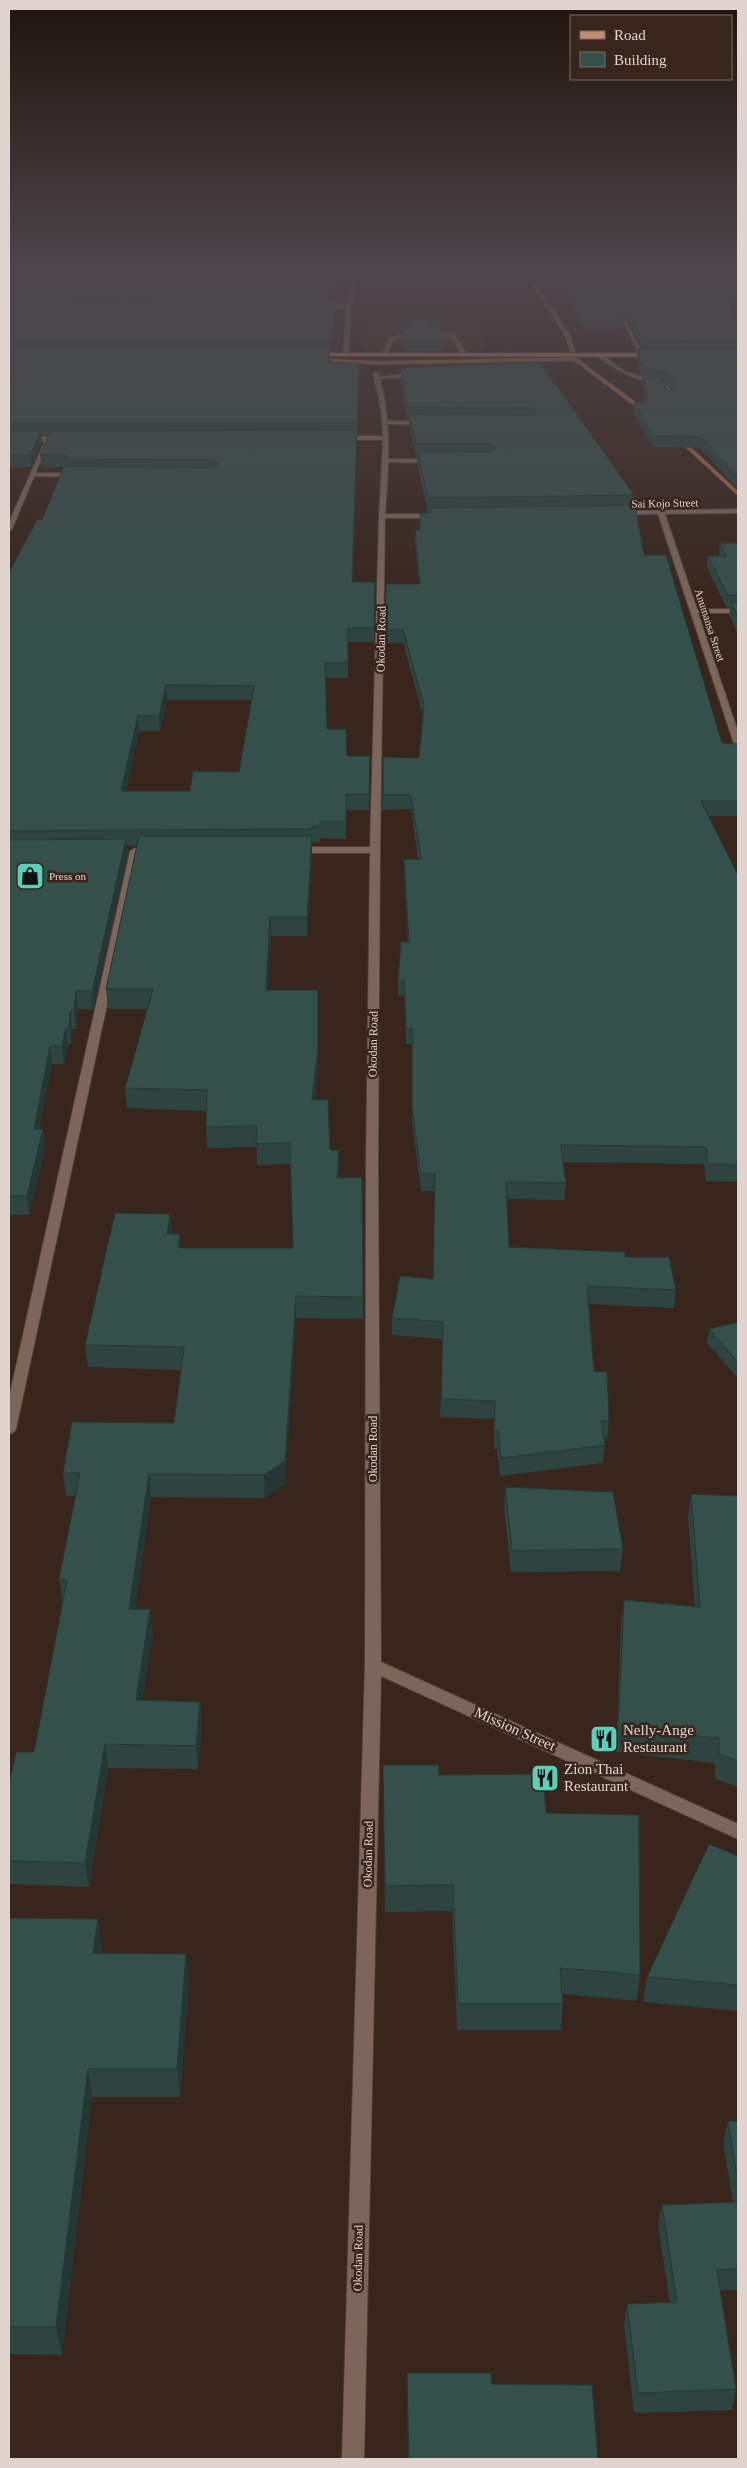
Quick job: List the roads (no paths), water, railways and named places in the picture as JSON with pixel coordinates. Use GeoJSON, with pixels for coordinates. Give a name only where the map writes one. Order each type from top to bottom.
{"type":"FeatureCollection","features":[{"type":"Feature","properties":{"kind":"street","name":"Okodan Road"},"geometry":{"type":"LineString","coordinates":[[353,2459],[373,1665],[372,1155],[375,850],[382,516],[387,461],[387,422],[379,386]]}},
{"type":"Feature","properties":{"kind":"street"},"geometry":{"type":"LineString","coordinates":[[662,386],[668,390],[670,399]]}},
{"type":"Feature","properties":{"kind":"street"},"geometry":{"type":"LineString","coordinates":[[387,422],[434,423]]}},
{"type":"Feature","properties":{"kind":"street"},"geometry":{"type":"LineString","coordinates":[[337,438],[387,438]]}},
{"type":"Feature","properties":{"kind":"street"},"geometry":{"type":"LineString","coordinates":[[9,439],[68,439]]}},
{"type":"Feature","properties":{"kind":"street"},"geometry":{"type":"LineString","coordinates":[[9,529],[49,439]]}},
{"type":"Feature","properties":{"kind":"street"},"geometry":{"type":"LineString","coordinates":[[387,461],[443,461]]}},
{"type":"Feature","properties":{"kind":"street"},"geometry":{"type":"LineString","coordinates":[[33,475],[81,475]]}},
{"type":"Feature","properties":{"kind":"street"},"geometry":{"type":"LineString","coordinates":[[9,507],[20,507]]}},
{"type":"Feature","properties":{"kind":"street","name":"Sai Kojo Street"},"geometry":{"type":"LineString","coordinates":[[611,513],[738,511]]}},
{"type":"Feature","properties":{"kind":"street","name":"Anumansa Street"},"geometry":{"type":"LineString","coordinates":[[661,513],[738,744]]}},
{"type":"Feature","properties":{"kind":"street"},"geometry":{"type":"LineString","coordinates":[[382,516],[442,516]]}},
{"type":"Feature","properties":{"kind":"street"},"geometry":{"type":"LineString","coordinates":[[694,611],[738,611]]}},
{"type":"Feature","properties":{"kind":"street"},"geometry":{"type":"LineString","coordinates":[[288,850],[375,850]]}},
{"type":"Feature","properties":{"kind":"street"},"geometry":{"type":"LineString","coordinates":[[9,1429],[135,851]]}},
{"type":"Feature","properties":{"kind":"street","name":"Mission Street"},"geometry":{"type":"LineString","coordinates":[[373,1665],[738,1832]]}},
{"type":"Feature","properties":{"kind":"waterway"},"geometry":{"type":"LineString","coordinates":[[611,386],[647,413]]}},
{"type":"Feature","properties":{"kind":"waterway"},"geometry":{"type":"LineString","coordinates":[[676,436],[738,494]]}},
{"type":"Feature","properties":{"kind":"place","name":"Press on"},"geometry":{"type":"Point","coordinates":[30,876]}},
{"type":"Feature","properties":{"kind":"place","name":"Nelly-Ange Restaurant"},"geometry":{"type":"Point","coordinates":[604,1739]}},
{"type":"Feature","properties":{"kind":"place","name":"Zion Thai Restaurant"},"geometry":{"type":"Point","coordinates":[545,1778]}}]}
